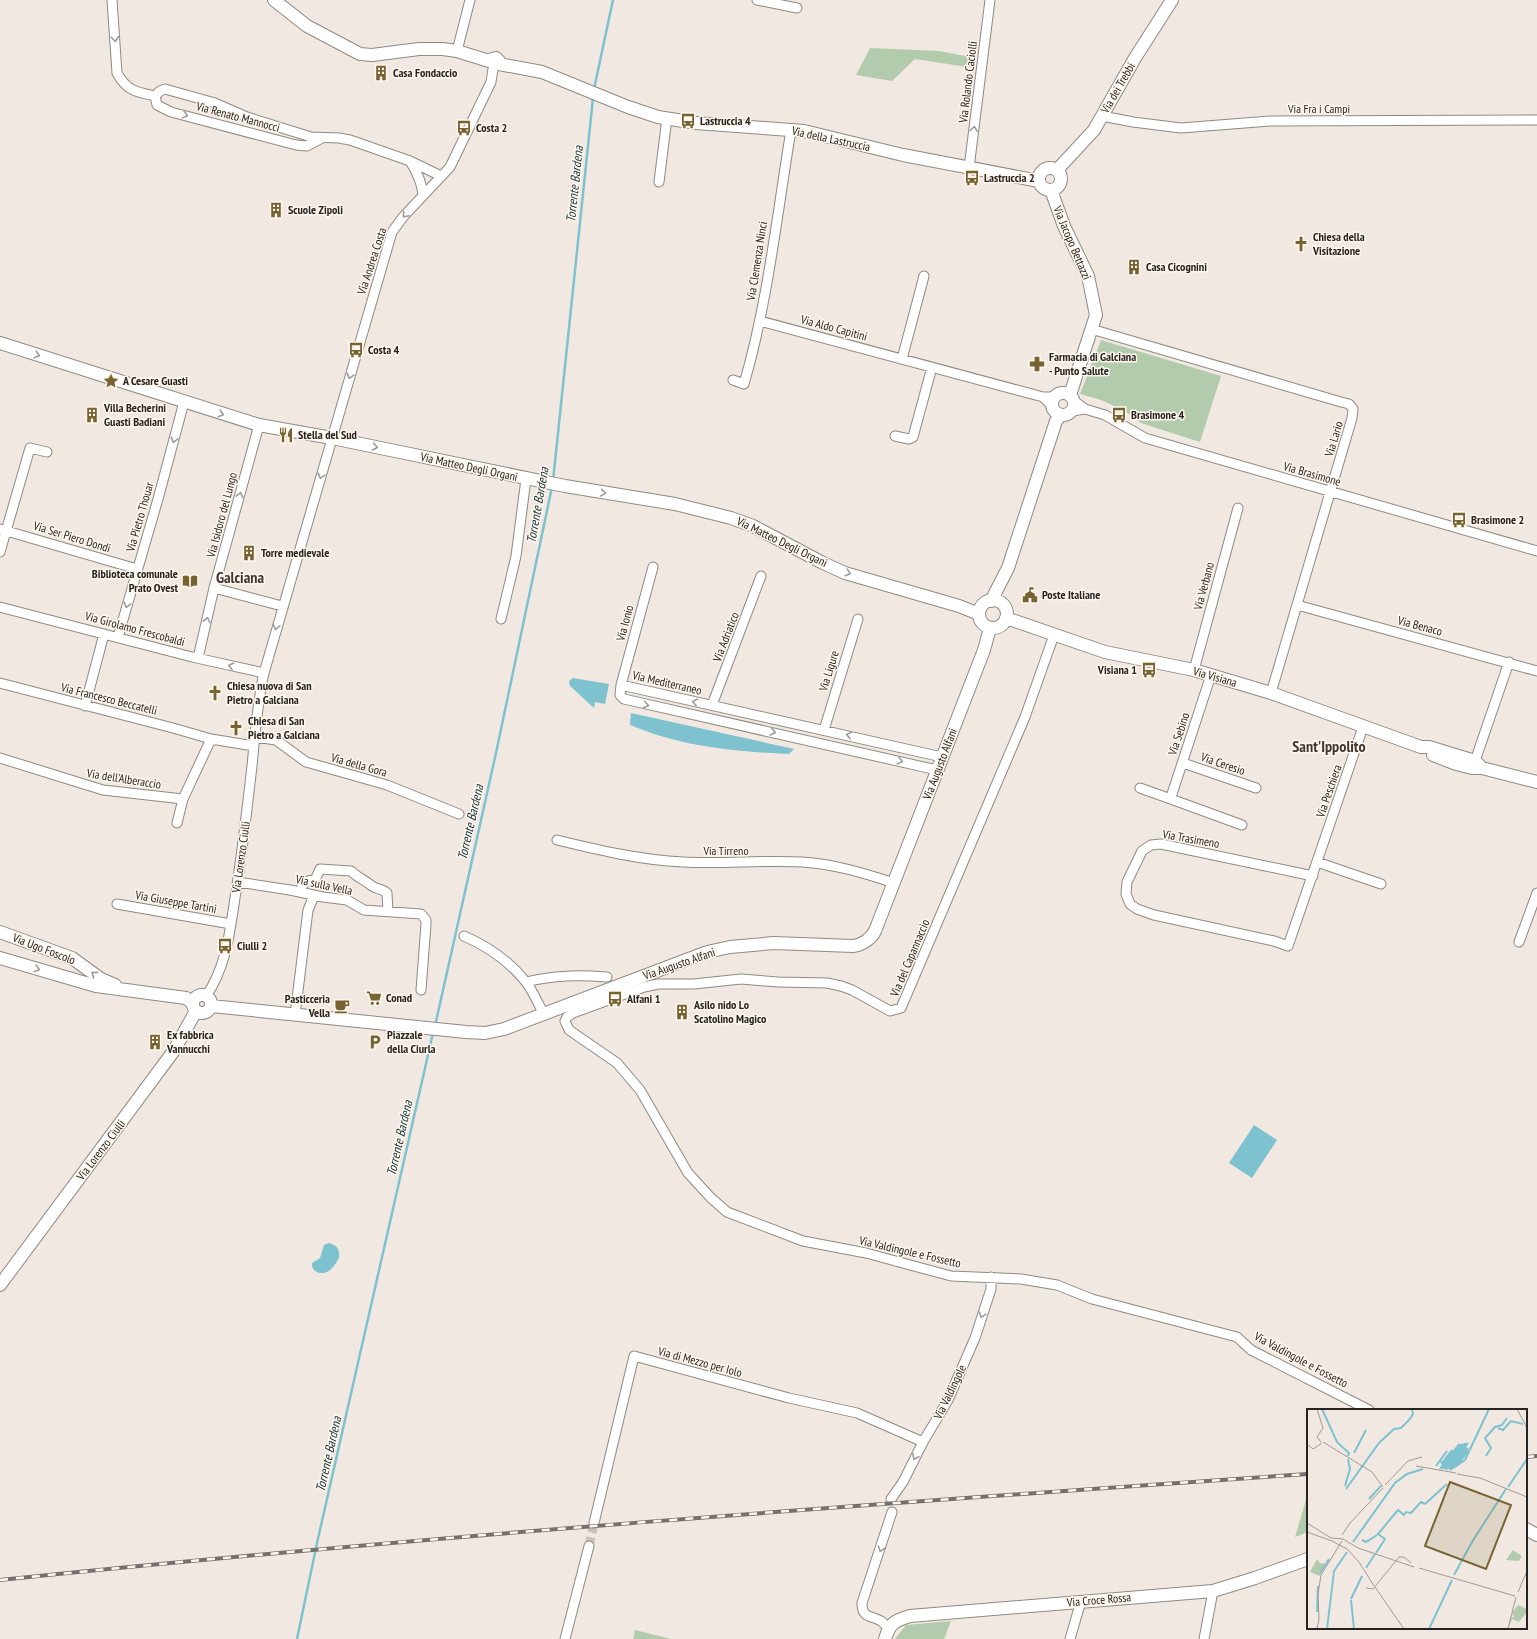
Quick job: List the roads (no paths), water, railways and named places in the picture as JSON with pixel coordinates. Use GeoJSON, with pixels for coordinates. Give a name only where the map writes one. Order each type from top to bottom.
{"type":"FeatureCollection","features":[{"type":"Feature","properties":{"kind":"street"},"geometry":{"type":"LineString","coordinates":[[112,0],[118,73],[122,81],[129,88],[155,96]]}},
{"type":"Feature","properties":{"kind":"street","name":"Via della Lastruccia"},"geometry":{"type":"LineString","coordinates":[[274,0],[307,26],[360,54],[372,55],[420,49],[443,49],[457,51],[494,65],[542,72],[632,109],[667,118],[719,125],[804,131],[903,155],[1039,181]]}},
{"type":"Feature","properties":{"kind":"street"},"geometry":{"type":"LineString","coordinates":[[457,51],[470,0]]}},
{"type":"Feature","properties":{"kind":"street"},"geometry":{"type":"LineString","coordinates":[[757,0],[797,8]]}},
{"type":"Feature","properties":{"kind":"street","name":"Via Rolando Caciolli"},"geometry":{"type":"LineString","coordinates":[[969,168],[990,0]]}},
{"type":"Feature","properties":{"kind":"street","name":"Via dei Trebbi"},"geometry":{"type":"LineString","coordinates":[[1057,170],[1094,130],[1135,58],[1172,0]]}},
{"type":"Feature","properties":{"kind":"street","name":"Via Andrea Costa"},"geometry":{"type":"LineString","coordinates":[[282,606],[306,530],[392,232],[403,217],[450,167],[491,82],[494,65]]}},
{"type":"Feature","properties":{"kind":"street","name":"Via Renato Mannocci"},"geometry":{"type":"LineString","coordinates":[[322,138],[307,146],[296,146],[171,112],[157,105],[155,96],[160,91],[165,89],[176,91],[215,103],[247,117],[311,137],[350,140],[410,161],[441,176]]}},
{"type":"Feature","properties":{"kind":"street","name":"Via Fra i Campi"},"geometry":{"type":"LineString","coordinates":[[1102,116],[1133,122],[1181,128],[1270,121],[1537,120]]}},
{"type":"Feature","properties":{"kind":"street"},"geometry":{"type":"LineString","coordinates":[[658,182],[667,118]]}},
{"type":"Feature","properties":{"kind":"street","name":"Via Clemenza Ninci"},"geometry":{"type":"LineString","coordinates":[[733,380],[744,384],[753,352],[760,321],[791,130]]}},
{"type":"Feature","properties":{"kind":"street"},"geometry":{"type":"LineString","coordinates":[[296,146],[303,140],[302,134]]}},
{"type":"Feature","properties":{"kind":"street"},"geometry":{"type":"LineString","coordinates":[[410,161],[422,184],[424,195]]}},
{"type":"Feature","properties":{"kind":"street"},"geometry":{"type":"LineString","coordinates":[[1053,168],[1057,170],[1060,174],[1061,182],[1059,186],[1051,190],[1042,187],[1039,181],[1041,173],[1044,170],[1053,168]]}},
{"type":"Feature","properties":{"kind":"street","name":"Via Jacopo Bettazzi"},"geometry":{"type":"LineString","coordinates":[[996,602],[1007,587],[1008,568],[1061,403],[1096,315],[1088,276],[1064,226],[1051,190]]}},
{"type":"Feature","properties":{"kind":"street"},"geometry":{"type":"LineString","coordinates":[[902,359],[924,276]]}},
{"type":"Feature","properties":{"kind":"street","name":"Via Aldo Capitini"},"geometry":{"type":"LineString","coordinates":[[760,321],[1061,403]]}},
{"type":"Feature","properties":{"kind":"street","name":"Via Lario"},"geometry":{"type":"LineString","coordinates":[[1091,329],[1348,404],[1353,409],[1352,418],[1331,491],[1271,693]]}},
{"type":"Feature","properties":{"kind":"street","name":"Via Matteo Degli Organi"},"geometry":{"type":"LineString","coordinates":[[0,343],[259,425],[332,438],[526,479],[675,504],[731,518],[753,526],[845,573],[959,606],[979,614]]}},
{"type":"Feature","properties":{"kind":"street"},"geometry":{"type":"LineString","coordinates":[[895,436],[909,439],[913,437],[932,368]]}},
{"type":"Feature","properties":{"kind":"street","name":"Via Pietro Thouar"},"geometry":{"type":"LineString","coordinates":[[118,637],[184,402]]}},
{"type":"Feature","properties":{"kind":"street","name":"Via Brasimone"},"geometry":{"type":"LineString","coordinates":[[1061,403],[1105,415],[1145,438],[1537,551]]}},
{"type":"Feature","properties":{"kind":"street","name":"Via Isidoro del Lungo"},"geometry":{"type":"LineString","coordinates":[[198,658],[214,588],[259,425]]}},
{"type":"Feature","properties":{"kind":"street"},"geometry":{"type":"LineString","coordinates":[[0,552],[3,529],[30,448],[47,452]]}},
{"type":"Feature","properties":{"kind":"street"},"geometry":{"type":"LineString","coordinates":[[501,619],[516,556],[526,479]]}},
{"type":"Feature","properties":{"kind":"street","name":"Via Verbano"},"geometry":{"type":"LineString","coordinates":[[1194,670],[1238,508]]}},
{"type":"Feature","properties":{"kind":"street","name":"Via Ser Piero Dondi"},"geometry":{"type":"LineString","coordinates":[[3,529],[137,569]]}},
{"type":"Feature","properties":{"kind":"street","name":"Via Ionio"},"geometry":{"type":"LineString","coordinates":[[621,685],[652,567]]}},
{"type":"Feature","properties":{"kind":"street","name":"Via Adriatico"},"geometry":{"type":"LineString","coordinates":[[712,706],[761,576]]}},
{"type":"Feature","properties":{"kind":"street"},"geometry":{"type":"LineString","coordinates":[[214,588],[282,606]]}},
{"type":"Feature","properties":{"kind":"street"},"geometry":{"type":"LineString","coordinates":[[996,602],[1006,609],[1006,618],[1002,625],[990,628],[983,624],[979,614],[981,606],[996,602]]}},
{"type":"Feature","properties":{"kind":"street","name":"Via Benaco"},"geometry":{"type":"LineString","coordinates":[[1297,605],[1509,662],[1537,671]]}},
{"type":"Feature","properties":{"kind":"street","name":"Via Lorenzo Ciulli"},"geometry":{"type":"LineString","coordinates":[[209,1001],[227,946],[238,882],[258,701],[282,606]]}},
{"type":"Feature","properties":{"kind":"street","name":"Via Girolamo Frescobaldi"},"geometry":{"type":"LineString","coordinates":[[0,607],[198,658],[264,673]]}},
{"type":"Feature","properties":{"kind":"street","name":"Via Visiana"},"geometry":{"type":"LineString","coordinates":[[1006,618],[1115,655],[1194,670],[1271,693],[1421,747],[1429,746],[1478,764],[1537,782]]}},
{"type":"Feature","properties":{"kind":"street","name":"Via Ligure"},"geometry":{"type":"LineString","coordinates":[[824,730],[858,619]]}},
{"type":"Feature","properties":{"kind":"street","name":"Via Augusto Alfani"},"geometry":{"type":"LineString","coordinates":[[195,1007],[204,1014],[209,1011],[209,1001],[295,1015],[466,1032],[495,1032],[687,959],[714,951],[754,944],[774,943],[857,945],[868,940],[874,934],[894,884],[984,650],[990,628]]}},
{"type":"Feature","properties":{"kind":"street"},"geometry":{"type":"LineString","coordinates":[[85,706],[104,634]]}},
{"type":"Feature","properties":{"kind":"street","name":"Via del Capannaccio"},"geometry":{"type":"LineString","coordinates":[[565,1021],[567,1017],[574,1013],[644,987],[658,984],[694,984],[741,979],[834,984],[852,990],[890,1011],[901,1008],[1025,717],[1054,635]]}},
{"type":"Feature","properties":{"kind":"street"},"geometry":{"type":"LineString","coordinates":[[1478,764],[1509,662]]}},
{"type":"Feature","properties":{"kind":"street","name":"Via Sebino"},"geometry":{"type":"LineString","coordinates":[[1168,798],[1171,797],[1183,763],[1211,675]]}},
{"type":"Feature","properties":{"kind":"street","name":"Via Francesco Beccatelli"},"geometry":{"type":"LineString","coordinates":[[0,683],[211,739],[254,741]]}},
{"type":"Feature","properties":{"kind":"street","name":"Via Mediterraneo"},"geometry":{"type":"LineString","coordinates":[[937,770],[629,701],[620,695],[621,685],[942,757]]}},
{"type":"Feature","properties":{"kind":"street","name":"Via Peschiera"},"geometry":{"type":"LineString","coordinates":[[1288,946],[1363,727]]}},
{"type":"Feature","properties":{"kind":"street"},"geometry":{"type":"LineString","coordinates":[[177,823],[183,799],[211,739]]}},
{"type":"Feature","properties":{"kind":"street","name":"Via della Gora"},"geometry":{"type":"LineString","coordinates":[[254,741],[276,740],[306,762],[387,785],[459,814]]}},
{"type":"Feature","properties":{"kind":"street","name":"Via dell'Alberaccio"},"geometry":{"type":"LineString","coordinates":[[0,758],[102,790],[183,799]]}},
{"type":"Feature","properties":{"kind":"street","name":"Via Ceresio"},"geometry":{"type":"LineString","coordinates":[[1183,763],[1256,788]]}},
{"type":"Feature","properties":{"kind":"street"},"geometry":{"type":"LineString","coordinates":[[1140,788],[1242,825]]}},
{"type":"Feature","properties":{"kind":"street","name":"Via Tirreno"},"geometry":{"type":"LineString","coordinates":[[557,840],[622,854],[680,862],[815,863],[860,872],[894,884]]}},
{"type":"Feature","properties":{"kind":"street","name":"Via Trasimeno"},"geometry":{"type":"LineString","coordinates":[[1288,946],[1274,941],[1154,915],[1138,909],[1130,904],[1126,894],[1127,882],[1142,851],[1151,845],[1161,844],[1313,876]]}},
{"type":"Feature","properties":{"kind":"street"},"geometry":{"type":"LineString","coordinates":[[1318,862],[1381,884]]}},
{"type":"Feature","properties":{"kind":"street"},"geometry":{"type":"LineString","coordinates":[[300,892],[303,883],[308,880],[315,880],[320,870],[351,872],[356,878],[366,881],[372,886],[387,893],[388,912]]}},
{"type":"Feature","properties":{"kind":"street","name":"Via sulla Vella"},"geometry":{"type":"LineString","coordinates":[[238,882],[300,892],[314,896],[347,900],[364,910],[421,914],[426,920],[420,990]]}},
{"type":"Feature","properties":{"kind":"street"},"geometry":{"type":"LineString","coordinates":[[1519,942],[1537,893]]}},
{"type":"Feature","properties":{"kind":"street"},"geometry":{"type":"LineString","coordinates":[[295,1015],[308,910],[314,896]]}},
{"type":"Feature","properties":{"kind":"street","name":"Via Giuseppe Tartini"},"geometry":{"type":"LineString","coordinates":[[116,904],[231,924]]}},
{"type":"Feature","properties":{"kind":"street","name":"Via Ugo Foscolo"},"geometry":{"type":"LineString","coordinates":[[0,932],[72,958],[106,982],[129,990]]}},
{"type":"Feature","properties":{"kind":"street"},"geometry":{"type":"LineString","coordinates":[[464,936],[483,945],[511,966],[526,982],[544,1014]]}},
{"type":"Feature","properties":{"kind":"street","name":"Via Ugo Foscolo"},"geometry":{"type":"LineString","coordinates":[[0,958],[79,982],[111,989],[186,998],[195,1007]]}},
{"type":"Feature","properties":{"kind":"street"},"geometry":{"type":"LineString","coordinates":[[526,982],[547,977],[575,974],[607,977]]}},
{"type":"Feature","properties":{"kind":"street"},"geometry":{"type":"LineString","coordinates":[[195,1007],[198,996],[209,1001]]}},
{"type":"Feature","properties":{"kind":"street","name":"Via Lorenzo Ciulli"},"geometry":{"type":"LineString","coordinates":[[0,1285],[173,1052],[195,1007]]}},
{"type":"Feature","properties":{"kind":"street","name":"Via Valdingole e Fossetto"},"geometry":{"type":"LineString","coordinates":[[565,1021],[569,1030],[617,1062],[636,1084],[688,1173],[711,1198],[727,1212],[803,1241],[866,1253],[952,1276],[1021,1279],[1057,1285],[1092,1299],[1237,1337],[1251,1350],[1367,1409]]}},
{"type":"Feature","properties":{"kind":"street","name":"Via Valdingole"},"geometry":{"type":"LineString","coordinates":[[891,1499],[903,1482],[923,1442],[948,1400],[975,1338],[991,1289],[991,1277]]}},
{"type":"Feature","properties":{"kind":"street","name":"Via di Mezzo per Iolo"},"geometry":{"type":"LineString","coordinates":[[594,1523],[634,1356],[789,1398],[857,1413],[923,1442]]}},
{"type":"Feature","properties":{"kind":"street"},"geometry":{"type":"LineString","coordinates":[[887,1634],[882,1622],[867,1616],[864,1613],[862,1603],[892,1512]]}},
{"type":"Feature","properties":{"kind":"street"},"geometry":{"type":"LineString","coordinates":[[1527,1530],[1537,1535]]}},
{"type":"Feature","properties":{"kind":"street"},"geometry":{"type":"LineString","coordinates":[[565,1639],[588,1546]]}},
{"type":"Feature","properties":{"kind":"street","name":"Via Croce Rossa"},"geometry":{"type":"LineString","coordinates":[[887,1634],[896,1621],[910,1616],[1213,1591],[1307,1559]]}},
{"type":"Feature","properties":{"kind":"street"},"geometry":{"type":"LineString","coordinates":[[1204,1639],[1213,1591]]}},
{"type":"Feature","properties":{"kind":"street"},"geometry":{"type":"LineString","coordinates":[[1070,1639],[1081,1601]]}},
{"type":"Feature","properties":{"kind":"water"},"geometry":{"type":"Polygon","coordinates":[[[573,678],[609,684],[605,704],[595,702],[594,708],[570,686],[569,681],[573,678]]]}},
{"type":"Feature","properties":{"kind":"water"},"geometry":{"type":"Polygon","coordinates":[[[631,713],[794,749],[789,754],[758,752],[710,747],[679,741],[630,725],[631,713]]]}},
{"type":"Feature","properties":{"kind":"water"},"geometry":{"type":"Polygon","coordinates":[[[1254,1125],[1277,1140],[1252,1178],[1229,1163],[1254,1125]]]}},
{"type":"Feature","properties":{"kind":"water"},"geometry":{"type":"Polygon","coordinates":[[[329,1243],[337,1248],[339,1258],[334,1266],[325,1273],[316,1272],[312,1267],[312,1263],[320,1258],[324,1245],[329,1243]]]}},
{"type":"Feature","properties":{"kind":"waterway","name":"Torrente Bardena"},"geometry":{"type":"LineString","coordinates":[[594,89],[613,0]]}},
{"type":"Feature","properties":{"kind":"waterway","name":"Torrente Bardena"},"geometry":{"type":"LineString","coordinates":[[553,481],[593,98]]}},
{"type":"Feature","properties":{"kind":"waterway","name":"Torrente Bardena"},"geometry":{"type":"LineString","coordinates":[[435,1026],[496,753],[552,487]]}},
{"type":"Feature","properties":{"kind":"waterway","name":"Torrente Bardena"},"geometry":{"type":"LineString","coordinates":[[297,1639],[317,1543],[433,1033]]}},
{"type":"Feature","properties":{"kind":"tunnel"},"geometry":{"type":"LineString","coordinates":[[589,1546],[594,1523]]}},
{"type":"Feature","properties":{"kind":"railway"},"geometry":{"type":"LineString","coordinates":[[1527,1457],[1537,1456]]}},
{"type":"Feature","properties":{"kind":"railway"},"geometry":{"type":"LineString","coordinates":[[0,1580],[327,1549],[654,1521],[1307,1474]]}},
{"type":"Feature","properties":{"kind":"place","name":"Casa Fondaccio"},"geometry":{"type":"Point","coordinates":[381,73]}},
{"type":"Feature","properties":{"kind":"place","name":"Lastruccia 4"},"geometry":{"type":"Point","coordinates":[688,121]}},
{"type":"Feature","properties":{"kind":"place","name":"Costa 2"},"geometry":{"type":"Point","coordinates":[464,128]}},
{"type":"Feature","properties":{"kind":"place","name":"Lastruccia 2"},"geometry":{"type":"Point","coordinates":[972,178]}},
{"type":"Feature","properties":{"kind":"place","name":"Scuole Zipoli"},"geometry":{"type":"Point","coordinates":[276,210]}},
{"type":"Feature","properties":{"kind":"place","name":"Chiesa della Visitazione"},"geometry":{"type":"Point","coordinates":[1301,244]}},
{"type":"Feature","properties":{"kind":"place","name":"Casa Cicognini"},"geometry":{"type":"Point","coordinates":[1134,267]}},
{"type":"Feature","properties":{"kind":"place","name":"Costa 4"},"geometry":{"type":"Point","coordinates":[356,350]}},
{"type":"Feature","properties":{"kind":"place","name":"Farmacia di Galciana - Punto Salute"},"geometry":{"type":"Point","coordinates":[1037,364]}},
{"type":"Feature","properties":{"kind":"place","name":"A Cesare Guasti"},"geometry":{"type":"Point","coordinates":[111,381]}},
{"type":"Feature","properties":{"kind":"place","name":"Villa Becherini Guasti Badiani"},"geometry":{"type":"Point","coordinates":[92,415]}},
{"type":"Feature","properties":{"kind":"place","name":"Brasimone 4"},"geometry":{"type":"Point","coordinates":[1119,415]}},
{"type":"Feature","properties":{"kind":"place","name":"Stella del Sud"},"geometry":{"type":"Point","coordinates":[286,435]}},
{"type":"Feature","properties":{"kind":"place","name":"Brasimone 2"},"geometry":{"type":"Point","coordinates":[1459,520]}},
{"type":"Feature","properties":{"kind":"place","name":"Torre medievale"},"geometry":{"type":"Point","coordinates":[249,553]}},
{"type":"Feature","properties":{"kind":"place","name":"Biblioteca comunale Prato Ovest"},"geometry":{"type":"Point","coordinates":[190,581]}},
{"type":"Feature","properties":{"kind":"place","name":"Poste Italiane"},"geometry":{"type":"Point","coordinates":[1030,595]}},
{"type":"Feature","properties":{"kind":"place","name":"Visiana 1"},"geometry":{"type":"Point","coordinates":[1149,670]}},
{"type":"Feature","properties":{"kind":"place","name":"Chiesa nuova di San Pietro a Galciana"},"geometry":{"type":"Point","coordinates":[215,693]}},
{"type":"Feature","properties":{"kind":"place","name":"Chiesa di San Pietro a Galciana"},"geometry":{"type":"Point","coordinates":[236,728]}},
{"type":"Feature","properties":{"kind":"place","name":"Ciulli 2"},"geometry":{"type":"Point","coordinates":[225,946]}},
{"type":"Feature","properties":{"kind":"place","name":"Conad"},"geometry":{"type":"Point","coordinates":[374,998]}},
{"type":"Feature","properties":{"kind":"place","name":"Alfani 1"},"geometry":{"type":"Point","coordinates":[615,999]}},
{"type":"Feature","properties":{"kind":"place","name":"Pasticceria Vella"},"geometry":{"type":"Point","coordinates":[342,1006]}},
{"type":"Feature","properties":{"kind":"place","name":"Asilo nido Lo Scatolino Magico"},"geometry":{"type":"Point","coordinates":[682,1012]}},
{"type":"Feature","properties":{"kind":"place","name":"Ex fabbrica Vannucchi"},"geometry":{"type":"Point","coordinates":[155,1042]}},
{"type":"Feature","properties":{"kind":"place","name":"Piazzale della Ciurla"},"geometry":{"type":"Point","coordinates":[375,1042]}},
{"type":"Feature","properties":{"kind":"district","name":"Galciana"},"geometry":{"type":"Point","coordinates":[240,577]}},
{"type":"Feature","properties":{"kind":"district","name":"Sant'Ippolito"},"geometry":{"type":"Point","coordinates":[1329,746]}}]}
